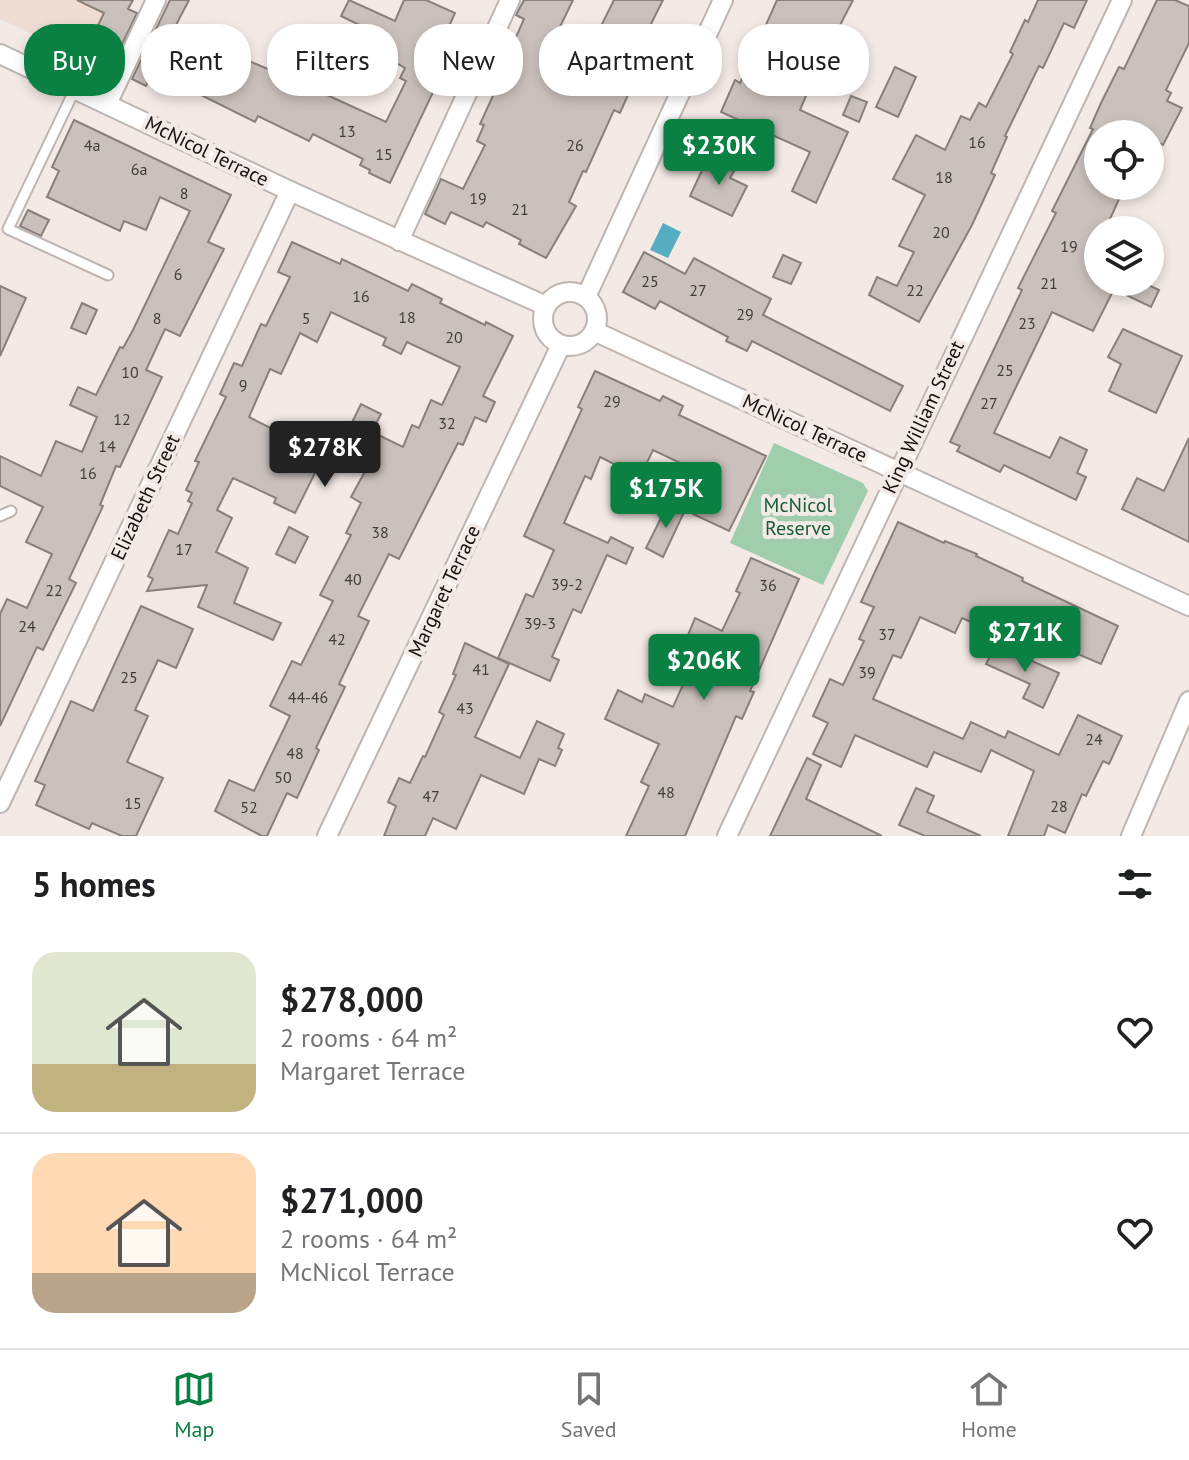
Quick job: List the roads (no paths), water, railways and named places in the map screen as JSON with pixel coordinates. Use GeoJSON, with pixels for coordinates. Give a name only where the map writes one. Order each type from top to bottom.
{"type":"FeatureCollection","features":[{"type":"Feature","properties":{"kind":"street"},"geometry":{"type":"LineString","coordinates":[[107,104],[156,0]]}},
{"type":"Feature","properties":{"kind":"street"},"geometry":{"type":"LineString","coordinates":[[399,241],[510,0]]}},
{"type":"Feature","properties":{"kind":"street"},"geometry":{"type":"LineString","coordinates":[[586,297],[723,0]]}},
{"type":"Feature","properties":{"kind":"street","name":"King William Street"},"geometry":{"type":"LineString","coordinates":[[727,836],[1122,0]]}},
{"type":"Feature","properties":{"kind":"street","name":"McNicol Terrace"},"geometry":{"type":"LineString","coordinates":[[0,54],[24,65]]}},
{"type":"Feature","properties":{"kind":"street","name":"McNicol Terrace"},"geometry":{"type":"LineString","coordinates":[[90,96],[290,191],[546,306]]}},
{"type":"Feature","properties":{"kind":"street","name":"Elizabeth Street"},"geometry":{"type":"LineString","coordinates":[[0,803],[290,191]]}},
{"type":"Feature","properties":{"kind":"street"},"geometry":{"type":"LineString","coordinates":[[568,292],[586,297],[597,317],[594,331],[580,345],[561,345],[547,334],[543,325],[546,306],[552,299],[568,292]]}},
{"type":"Feature","properties":{"kind":"street","name":"McNicol Terrace"},"geometry":{"type":"LineString","coordinates":[[594,331],[1189,606]]}},
{"type":"Feature","properties":{"kind":"street","name":"Margaret Terrace"},"geometry":{"type":"LineString","coordinates":[[327,836],[561,345]]}},
{"type":"Feature","properties":{"kind":"street"},"geometry":{"type":"LineString","coordinates":[[1131,836],[1189,701]]}},
{"type":"Feature","properties":{"kind":"lane"},"geometry":{"type":"LineString","coordinates":[[72,96],[8,229],[108,275]]}},
{"type":"Feature","properties":{"kind":"lane"},"geometry":{"type":"LineString","coordinates":[[0,516],[11,511]]}},
{"type":"Feature","properties":{"kind":"water"},"geometry":{"type":"Polygon","coordinates":[[[663,223],[681,232],[668,258],[650,250],[663,223]]]}},
{"type":"Feature","properties":{"kind":"park label","name":"McNicol Reserve"},"geometry":{"type":"Point","coordinates":[798,516]}}]}
